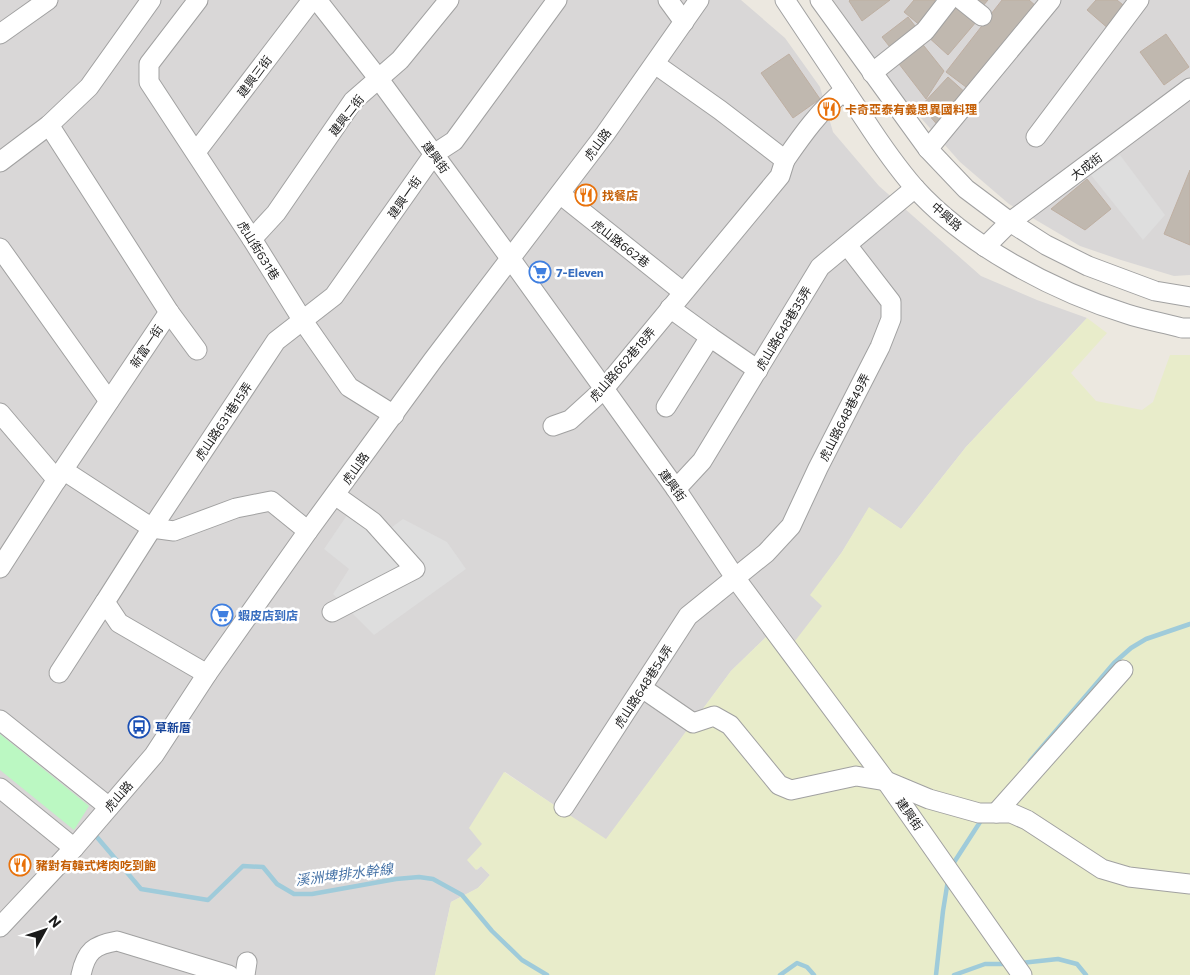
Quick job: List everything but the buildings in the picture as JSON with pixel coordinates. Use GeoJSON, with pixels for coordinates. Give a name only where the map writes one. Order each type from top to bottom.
{"type":"FeatureCollection","features":[{"type":"Feature","properties":{"kind":"street"},"geometry":{"type":"LineString","coordinates":[[0,34],[48,0]]}},
{"type":"Feature","properties":{"kind":"street"},"geometry":{"type":"LineString","coordinates":[[0,162],[49,125],[89,87],[151,0]]}},
{"type":"Feature","properties":{"kind":"street","name":"虎山街631巷"},"geometry":{"type":"LineString","coordinates":[[198,0],[149,64],[149,82],[196,152],[303,321],[349,387],[394,415]]}},
{"type":"Feature","properties":{"kind":"street","name":"建興三街"},"geometry":{"type":"LineString","coordinates":[[196,152],[312,0]]}},
{"type":"Feature","properties":{"kind":"street","name":"建興街"},"geometry":{"type":"LineString","coordinates":[[317,0],[378,78],[510,258],[603,390],[676,489],[736,578],[886,781],[1017,967]]}},
{"type":"Feature","properties":{"kind":"street","name":"建興二街"},"geometry":{"type":"LineString","coordinates":[[252,239],[276,213],[353,101],[400,60],[449,0]]}},
{"type":"Feature","properties":{"kind":"street","name":"建興一街"},"geometry":{"type":"LineString","coordinates":[[303,321],[334,296],[434,154],[454,141],[557,0]]}},
{"type":"Feature","properties":{"kind":"street"},"geometry":{"type":"LineString","coordinates":[[668,0],[684,22]]}},
{"type":"Feature","properties":{"kind":"street","name":"虎山路"},"geometry":{"type":"LineString","coordinates":[[0,927],[74,848],[154,755],[206,674],[308,531],[510,258],[560,194],[700,0]]}},
{"type":"Feature","properties":{"kind":"street","name":"中興路"},"geometry":{"type":"LineString","coordinates":[[785,0],[890,157],[915,188],[952,222],[984,247],[1032,274],[1127,314],[1182,328],[1190,328]]}},
{"type":"Feature","properties":{"kind":"street"},"geometry":{"type":"LineString","coordinates":[[820,0],[928,149],[966,190],[1046,245],[1088,266],[1155,291],[1190,297]]}},
{"type":"Feature","properties":{"kind":"street"},"geometry":{"type":"LineString","coordinates":[[872,73],[925,31],[950,0]]}},
{"type":"Feature","properties":{"kind":"street"},"geometry":{"type":"LineString","coordinates":[[962,0],[982,16]]}},
{"type":"Feature","properties":{"kind":"street"},"geometry":{"type":"LineString","coordinates":[[928,149],[1051,0]]}},
{"type":"Feature","properties":{"kind":"street"},"geometry":{"type":"LineString","coordinates":[[1036,136],[1139,0]]}},
{"type":"Feature","properties":{"kind":"street"},"geometry":{"type":"LineString","coordinates":[[655,64],[720,110],[782,168]]}},
{"type":"Feature","properties":{"kind":"street","name":"大成街"},"geometry":{"type":"LineString","coordinates":[[984,247],[1010,222],[1190,88]]}},
{"type":"Feature","properties":{"kind":"street","name":"虎山路662巷18弄"},"geometry":{"type":"LineString","coordinates":[[553,426],[570,420],[603,390],[782,168],[808,126],[829,103],[845,90]]}},
{"type":"Feature","properties":{"kind":"street","name":"新富一街"},"geometry":{"type":"LineString","coordinates":[[0,568],[169,312],[49,125]]}},
{"type":"Feature","properties":{"kind":"street","name":"虎山路648巷35弄"},"geometry":{"type":"LineString","coordinates":[[676,489],[702,461],[820,268],[915,188]]}},
{"type":"Feature","properties":{"kind":"street","name":"虎山路662巷"},"geometry":{"type":"LineString","coordinates":[[560,194],[683,292]]}},
{"type":"Feature","properties":{"kind":"street","name":"虎山路648巷49弄"},"geometry":{"type":"LineString","coordinates":[[736,578],[766,553],[791,526],[818,468],[880,347],[891,320],[891,302],[847,245]]}},
{"type":"Feature","properties":{"kind":"street"},"geometry":{"type":"LineString","coordinates":[[0,248],[109,401]]}},
{"type":"Feature","properties":{"kind":"street"},"geometry":{"type":"LineString","coordinates":[[670,308],[758,370]]}},
{"type":"Feature","properties":{"kind":"street"},"geometry":{"type":"LineString","coordinates":[[169,312],[198,350]]}},
{"type":"Feature","properties":{"kind":"street","name":"虎山路631巷15弄"},"geometry":{"type":"LineString","coordinates":[[59,673],[276,341],[303,321]]}},
{"type":"Feature","properties":{"kind":"street"},"geometry":{"type":"LineString","coordinates":[[666,407],[710,338]]}},
{"type":"Feature","properties":{"kind":"street"},"geometry":{"type":"LineString","coordinates":[[0,413],[60,475],[152,528],[174,531],[236,508],[271,501],[308,531]]}},
{"type":"Feature","properties":{"kind":"street"},"geometry":{"type":"LineString","coordinates":[[332,612],[415,569],[373,522],[335,494]]}},
{"type":"Feature","properties":{"kind":"street","name":"虎山路648巷54弄"},"geometry":{"type":"LineString","coordinates":[[564,807],[688,616],[736,578]]}},
{"type":"Feature","properties":{"kind":"street"},"geometry":{"type":"LineString","coordinates":[[105,602],[119,623],[206,674]]}},
{"type":"Feature","properties":{"kind":"street"},"geometry":{"type":"LineString","coordinates":[[990,813],[1123,670]]}},
{"type":"Feature","properties":{"kind":"street"},"geometry":{"type":"LineString","coordinates":[[642,688],[694,723],[714,716],[730,725],[779,785],[792,790],[856,776],[886,781],[929,799],[990,813],[1011,813],[1026,820],[1102,869],[1129,878],[1190,884]]}},
{"type":"Feature","properties":{"kind":"street"},"geometry":{"type":"LineString","coordinates":[[0,720],[110,807]]}},
{"type":"Feature","properties":{"kind":"street"},"geometry":{"type":"LineString","coordinates":[[0,788],[74,848]]}},
{"type":"Feature","properties":{"kind":"street"},"geometry":{"type":"LineString","coordinates":[[81,975],[84,962],[90,951],[102,944],[117,941],[229,975]]}},
{"type":"Feature","properties":{"kind":"shaded area"},"geometry":{"type":"Polygon","coordinates":[[[0,0],[741,0],[785,38],[820,87],[833,132],[879,186],[981,276],[1037,300],[1087,318],[966,447],[901,529],[869,508],[842,552],[811,595],[823,606],[788,651],[766,637],[731,671],[606,840],[505,772],[482,844],[477,870],[481,866],[490,875],[478,888],[451,902],[435,975],[0,975],[0,0]]]}},
{"type":"Feature","properties":{"kind":"shaded area"},"geometry":{"type":"Polygon","coordinates":[[[833,0],[1190,0],[1190,275],[1174,276],[1080,246],[1009,204],[960,162],[890,83],[833,0]]]}},
{"type":"Feature","properties":{"kind":"shaded area"},"geometry":{"type":"Polygon","coordinates":[[[1120,155],[1165,215],[1143,240],[1091,175],[1120,155]]]}},
{"type":"Feature","properties":{"kind":"shaded area"},"geometry":{"type":"Polygon","coordinates":[[[358,499],[392,527],[403,519],[447,542],[466,569],[374,635],[333,594],[349,569],[324,549],[358,499]]]}},
{"type":"Feature","properties":{"kind":"green space"},"geometry":{"type":"Polygon","coordinates":[[[1087,318],[1107,333],[1071,373],[1096,401],[1142,410],[1153,402],[1170,355],[1190,355],[1190,975],[435,975],[451,902],[478,888],[490,875],[481,866],[476,870],[467,860],[482,844],[469,828],[504,772],[606,839],[731,671],[766,637],[788,650],[822,606],[810,595],[842,552],[869,507],[901,529],[966,447],[1087,318]]]}},
{"type":"Feature","properties":{"kind":"green space"},"geometry":{"type":"Polygon","coordinates":[[[0,734],[89,806],[74,830],[0,770],[0,734]]]}},
{"type":"Feature","properties":{"kind":"waterway"},"geometry":{"type":"LineString","coordinates":[[1030,761],[1114,663],[1131,648],[1146,639],[1190,624]]}},
{"type":"Feature","properties":{"kind":"waterway"},"geometry":{"type":"LineString","coordinates":[[951,867],[982,819]]}},
{"type":"Feature","properties":{"kind":"waterway","name":"溪洲埤排水幹線"},"geometry":{"type":"LineString","coordinates":[[96,836],[141,889],[208,900],[243,866],[263,867],[277,884],[294,894],[312,894],[396,879],[419,877],[433,879],[462,895],[492,931],[522,960],[547,975]]}},
{"type":"Feature","properties":{"kind":"waterway"},"geometry":{"type":"LineString","coordinates":[[936,975],[948,880]]}},
{"type":"Feature","properties":{"kind":"waterway","name":"溪洲埤排水幹線"},"geometry":{"type":"LineString","coordinates":[[1021,963],[1058,959],[1077,964],[1086,975]]}},
{"type":"Feature","properties":{"kind":"waterway","name":"溪洲埤排水幹線"},"geometry":{"type":"LineString","coordinates":[[780,975],[797,963],[807,967],[814,975]]}},
{"type":"Feature","properties":{"kind":"waterway","name":"溪洲埤排水幹線"},"geometry":{"type":"LineString","coordinates":[[954,975],[985,964],[1008,964]]}},
{"type":"Feature","properties":{"kind":"place","name":"卡奇亞泰有義思異國料理"},"geometry":{"type":"Point","coordinates":[829,109]}},
{"type":"Feature","properties":{"kind":"place","name":"找餐店"},"geometry":{"type":"Point","coordinates":[586,195]}},
{"type":"Feature","properties":{"kind":"place","name":"7-Eleven"},"geometry":{"type":"Point","coordinates":[540,272]}},
{"type":"Feature","properties":{"kind":"place","name":"蝦皮店到店"},"geometry":{"type":"Point","coordinates":[222,615]}},
{"type":"Feature","properties":{"kind":"place","name":"草新厝"},"geometry":{"type":"Point","coordinates":[139,727]}},
{"type":"Feature","properties":{"kind":"place","name":"豬對有韓式烤肉吃到飽"},"geometry":{"type":"Point","coordinates":[20,865]}}]}
